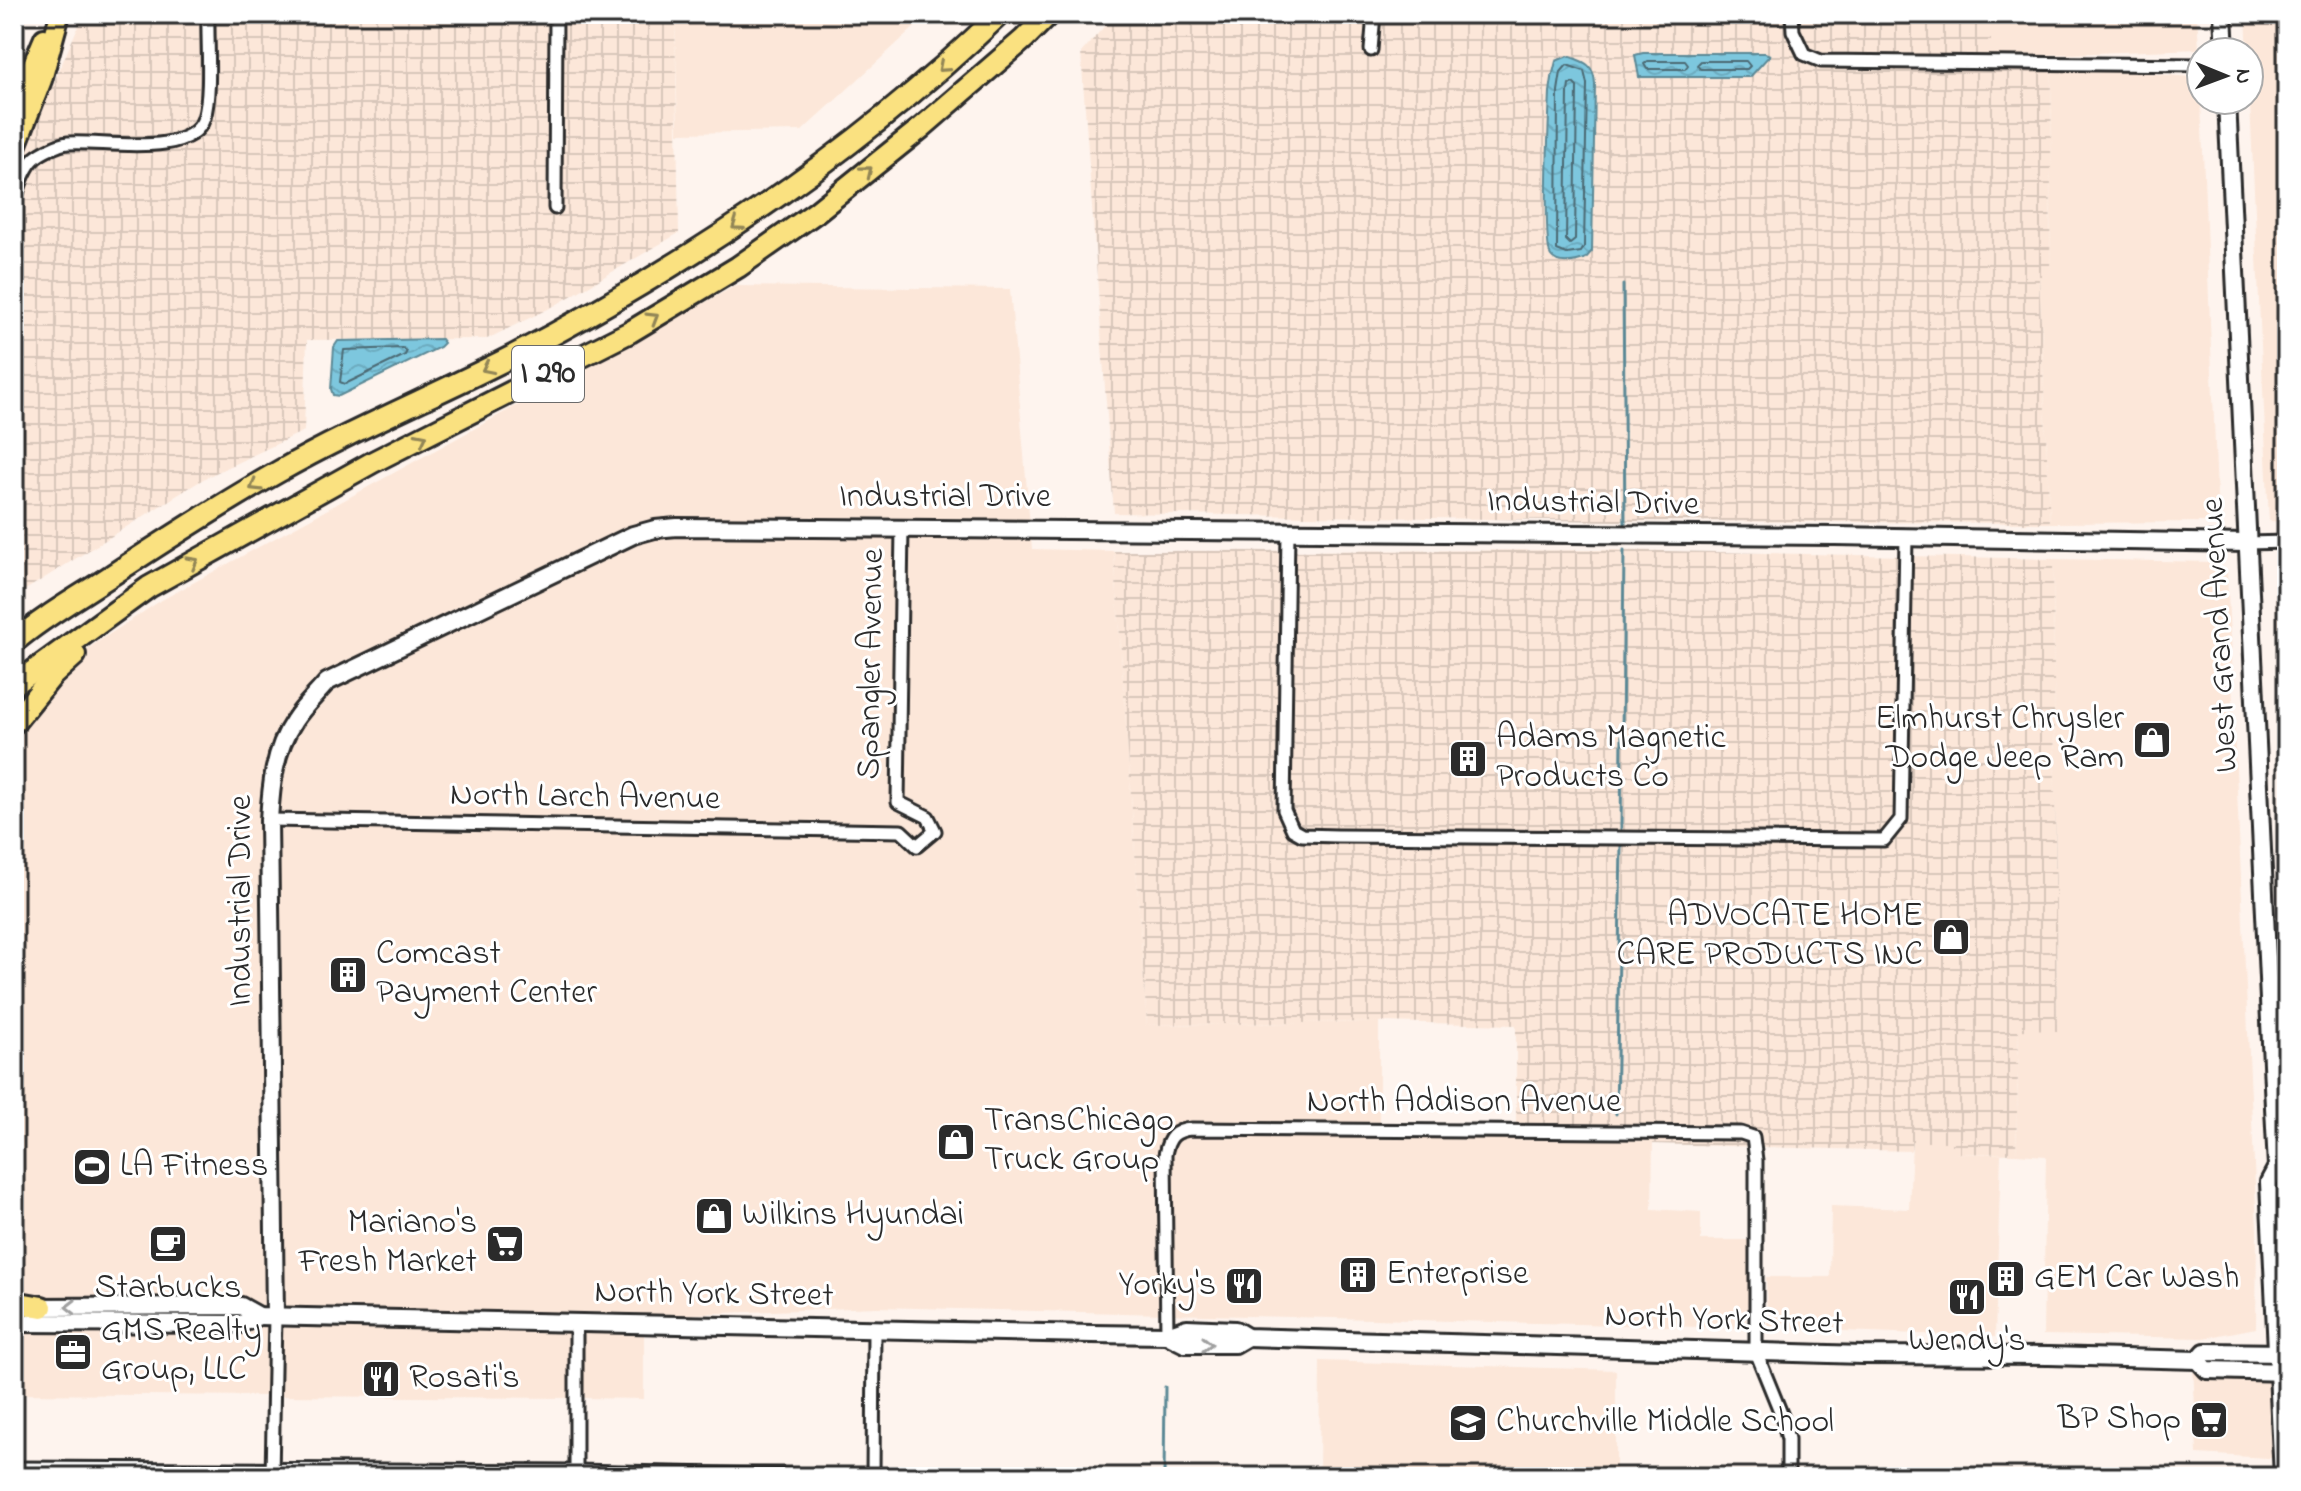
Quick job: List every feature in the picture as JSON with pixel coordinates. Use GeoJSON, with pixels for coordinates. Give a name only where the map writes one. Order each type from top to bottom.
{"type":"FeatureCollection","features":[{"type":"Feature","properties":{"kind":"highway","name":"I 290"},"geometry":{"type":"LineString","coordinates":[[14,642],[151,549],[280,471],[591,314],[720,237],[897,107],[1000,14]]}},
{"type":"Feature","properties":{"kind":"highway","name":"I 290"},"geometry":{"type":"LineString","coordinates":[[14,685],[149,587],[373,462],[630,332],[738,267],[815,213],[909,137],[1049,14]]}},
{"type":"Feature","properties":{"kind":"highway"},"geometry":{"type":"LineString","coordinates":[[14,723],[52,676],[149,587]]}},
{"type":"Feature","properties":{"kind":"highway"},"geometry":{"type":"LineString","coordinates":[[14,1304],[42,1307]]}},
{"type":"Feature","properties":{"kind":"main road"},"geometry":{"type":"LineString","coordinates":[[14,152],[34,100],[58,14]]}},
{"type":"Feature","properties":{"kind":"main road"},"geometry":{"type":"LineString","coordinates":[[14,108],[58,14]]}},
{"type":"Feature","properties":{"kind":"main road"},"geometry":{"type":"LineString","coordinates":[[2223,14],[2224,36]]}},
{"type":"Feature","properties":{"kind":"main road","name":"West Grand Avenue"},"geometry":{"type":"LineString","coordinates":[[2228,116],[2277,1167],[2269,1182],[2282,1353],[2283,1477]]}},
{"type":"Feature","properties":{"kind":"main road","name":"Industrial Drive"},"geometry":{"type":"LineString","coordinates":[[267,1316],[269,820],[276,760],[292,723],[327,682],[626,538],[655,529],[677,527],[1906,537],[2247,543]]}},
{"type":"Feature","properties":{"kind":"main road"},"geometry":{"type":"LineString","coordinates":[[2277,1167],[2287,1181]]}},
{"type":"Feature","properties":{"kind":"main road","name":"North York Street"},"geometry":{"type":"LineString","coordinates":[[42,1307],[241,1306],[267,1316]]}},
{"type":"Feature","properties":{"kind":"main road","name":"North York Street"},"geometry":{"type":"LineString","coordinates":[[14,1323],[241,1324],[267,1316],[1167,1335],[1187,1328],[1235,1330],[1247,1337],[1756,1352],[2198,1360],[2207,1370],[2282,1372]]}},
{"type":"Feature","properties":{"kind":"main road","name":"North York Street"},"geometry":{"type":"LineString","coordinates":[[2198,1360],[2205,1352],[2282,1353]]}},
{"type":"Feature","properties":{"kind":"street"},"geometry":{"type":"LineString","coordinates":[[14,202],[35,159],[65,143],[171,143],[189,137],[203,122],[207,103],[208,14]]}},
{"type":"Feature","properties":{"kind":"street"},"geometry":{"type":"LineString","coordinates":[[555,208],[556,14]]}},
{"type":"Feature","properties":{"kind":"street"},"geometry":{"type":"LineString","coordinates":[[1371,50],[1374,14]]}},
{"type":"Feature","properties":{"kind":"street"},"geometry":{"type":"LineString","coordinates":[[1792,14],[1793,31],[1804,54],[1821,61],[2185,65]]}},
{"type":"Feature","properties":{"kind":"street","name":"Spangler Avenue"},"geometry":{"type":"LineString","coordinates":[[901,831],[917,846],[935,831],[928,817],[898,802],[902,528]]}},
{"type":"Feature","properties":{"kind":"street"},"geometry":{"type":"LineString","coordinates":[[1288,532],[1284,810],[1293,830],[1302,835],[1337,836],[1884,840],[1901,819],[1906,537]]}},
{"type":"Feature","properties":{"kind":"street"},"geometry":{"type":"LineString","coordinates":[[2247,543],[2287,542]]}},
{"type":"Feature","properties":{"kind":"street","name":"North Larch Avenue"},"geometry":{"type":"LineString","coordinates":[[269,820],[901,831]]}},
{"type":"Feature","properties":{"kind":"street","name":"North Addison Avenue"},"geometry":{"type":"LineString","coordinates":[[1167,1335],[1165,1155],[1166,1145],[1174,1133],[1192,1129],[1732,1133],[1753,1137],[1756,1160],[1756,1352]]}},
{"type":"Feature","properties":{"kind":"street"},"geometry":{"type":"LineString","coordinates":[[267,1316],[272,1473]]}},
{"type":"Feature","properties":{"kind":"street"},"geometry":{"type":"LineString","coordinates":[[576,1322],[576,1474]]}},
{"type":"Feature","properties":{"kind":"street"},"geometry":{"type":"LineString","coordinates":[[873,1477],[874,1329]]}},
{"type":"Feature","properties":{"kind":"street"},"geometry":{"type":"LineString","coordinates":[[1756,1352],[1788,1439],[1788,1477]]}},
{"type":"Feature","properties":{"kind":"street"},"geometry":{"type":"LineString","coordinates":[[14,1468],[862,1477]]}},
{"type":"Feature","properties":{"kind":"shaded area"},"geometry":{"type":"Polygon","coordinates":[[[90,14],[675,14],[679,233],[554,306],[487,339],[307,340],[304,431],[205,478],[14,597],[14,174],[81,20],[90,14]]]}},
{"type":"Feature","properties":{"kind":"shaded area"},"geometry":{"type":"Polygon","coordinates":[[[675,14],[929,14],[802,131],[678,133],[675,14]]]}},
{"type":"Feature","properties":{"kind":"shaded area"},"geometry":{"type":"Polygon","coordinates":[[[1115,14],[1991,14],[1991,63],[2052,64],[2050,276],[2039,276],[2050,523],[1617,521],[1114,513],[1081,53],[1115,14]]]}},
{"type":"Feature","properties":{"kind":"shaded area"},"geometry":{"type":"Polygon","coordinates":[[[1991,14],[2197,14],[2198,36],[2185,36],[2185,50],[1991,57],[1991,14]]]}},
{"type":"Feature","properties":{"kind":"shaded area"},"geometry":{"type":"Polygon","coordinates":[[[2246,14],[2287,14],[2287,522],[2269,521],[2251,116],[2265,116],[2265,36],[2247,36],[2246,14]]]}},
{"type":"Feature","properties":{"kind":"shaded area"},"geometry":{"type":"Polygon","coordinates":[[[2052,64],[2185,77],[2185,116],[2202,116],[2218,519],[2207,522],[2050,523],[2039,276],[2050,275],[2052,64]]]}},
{"type":"Feature","properties":{"kind":"shaded area"},"geometry":{"type":"Polygon","coordinates":[[[735,286],[1010,289],[1032,549],[1114,551],[1147,1025],[1379,1022],[1379,1127],[1653,1136],[1652,1209],[1701,1212],[1701,1240],[1756,1240],[1745,1328],[877,1307],[583,1318],[14,1312],[14,732],[52,683],[93,645],[160,601],[735,286]]]}},
{"type":"Feature","properties":{"kind":"shaded area"},"geometry":{"type":"Polygon","coordinates":[[[1615,550],[2053,559],[2057,1031],[2019,1030],[2016,1154],[1952,1153],[1952,1142],[1912,1142],[1911,1151],[1653,1144],[1653,1137],[1516,1135],[1516,1025],[1379,1022],[1147,1025],[1114,551],[1615,550]]]}},
{"type":"Feature","properties":{"kind":"shaded area"},"geometry":{"type":"Polygon","coordinates":[[[2053,559],[2211,562],[2227,571],[2257,1230],[2256,1328],[2204,1338],[2043,1335],[2046,1156],[2016,1154],[2019,1029],[2057,1030],[2053,559]]]}},
{"type":"Feature","properties":{"kind":"shaded area"},"geometry":{"type":"Polygon","coordinates":[[[2287,562],[2287,870],[2274,567],[2287,562]]]}},
{"type":"Feature","properties":{"kind":"shaded area"},"geometry":{"type":"Polygon","coordinates":[[[1912,1142],[1952,1142],[1953,1153],[2001,1154],[1995,1337],[1767,1328],[1766,1277],[1830,1277],[1831,1206],[1909,1209],[1912,1142]]]}},
{"type":"Feature","properties":{"kind":"shaded area"},"geometry":{"type":"Polygon","coordinates":[[[14,1318],[271,1319],[270,1396],[14,1394],[14,1318]]]}},
{"type":"Feature","properties":{"kind":"shaded area"},"geometry":{"type":"Polygon","coordinates":[[[278,1319],[574,1325],[573,1398],[276,1396],[278,1319]]]}},
{"type":"Feature","properties":{"kind":"shaded area"},"geometry":{"type":"Polygon","coordinates":[[[580,1325],[644,1327],[644,1399],[580,1398],[580,1325]]]}},
{"type":"Feature","properties":{"kind":"shaded area","name":"Churchville Middle School"},"geometry":{"type":"Polygon","coordinates":[[[1320,1361],[1616,1370],[1616,1477],[1319,1477],[1320,1361]]]}},
{"type":"Feature","properties":{"kind":"shaded area"},"geometry":{"type":"Polygon","coordinates":[[[2193,1365],[2283,1368],[2286,1459],[2197,1454],[2193,1365]]]}},
{"type":"Feature","properties":{"kind":"water"},"geometry":{"type":"Polygon","coordinates":[[[1635,55],[1770,55],[1750,77],[1639,77],[1635,55]]]}},
{"type":"Feature","properties":{"kind":"water"},"geometry":{"type":"Polygon","coordinates":[[[1568,56],[1588,65],[1595,84],[1592,251],[1586,258],[1568,262],[1551,256],[1547,205],[1551,84],[1556,61],[1568,56]]]}},
{"type":"Feature","properties":{"kind":"water"},"geometry":{"type":"Polygon","coordinates":[[[441,339],[444,343],[440,347],[339,396],[333,395],[334,347],[338,341],[441,339]]]}},
{"type":"Feature","properties":{"kind":"waterway"},"geometry":{"type":"LineString","coordinates":[[1623,285],[1625,523]]}},
{"type":"Feature","properties":{"kind":"waterway"},"geometry":{"type":"LineString","coordinates":[[1621,829],[1624,550]]}},
{"type":"Feature","properties":{"kind":"waterway"},"geometry":{"type":"LineString","coordinates":[[1616,1114],[1621,846]]}},
{"type":"Feature","properties":{"kind":"waterway"},"geometry":{"type":"LineString","coordinates":[[1164,1477],[1165,1387]]}},
{"type":"Feature","properties":{"kind":"place","name":"Elmhurst Chrysler Dodge Jeep Ram"},"geometry":{"type":"Point","coordinates":[2152,740]}},
{"type":"Feature","properties":{"kind":"place","name":"Adams Magnetic Products Co"},"geometry":{"type":"Point","coordinates":[1468,759]}},
{"type":"Feature","properties":{"kind":"place","name":"ADVOCATE HOME CARE PRODUCTS INC"},"geometry":{"type":"Point","coordinates":[1951,937]}},
{"type":"Feature","properties":{"kind":"place","name":"Comcast Payment Center"},"geometry":{"type":"Point","coordinates":[348,975]}},
{"type":"Feature","properties":{"kind":"place","name":"TransChicago Truck Group"},"geometry":{"type":"Point","coordinates":[956,1142]}},
{"type":"Feature","properties":{"kind":"place","name":"LA Fitness"},"geometry":{"type":"Point","coordinates":[92,1167]}},
{"type":"Feature","properties":{"kind":"place","name":"Wilkins Hyundai"},"geometry":{"type":"Point","coordinates":[714,1216]}},
{"type":"Feature","properties":{"kind":"place","name":"Starbucks"},"geometry":{"type":"Point","coordinates":[168,1244]}},
{"type":"Feature","properties":{"kind":"place","name":"Mariano's Fresh Market"},"geometry":{"type":"Point","coordinates":[505,1244]}},
{"type":"Feature","properties":{"kind":"place","name":"Enterprise"},"geometry":{"type":"Point","coordinates":[1358,1275]}},
{"type":"Feature","properties":{"kind":"place","name":"GEM Car Wash"},"geometry":{"type":"Point","coordinates":[2006,1279]}},
{"type":"Feature","properties":{"kind":"place","name":"Yorky's"},"geometry":{"type":"Point","coordinates":[1244,1286]}},
{"type":"Feature","properties":{"kind":"place","name":"Wendy's"},"geometry":{"type":"Point","coordinates":[1967,1297]}},
{"type":"Feature","properties":{"kind":"place","name":"GMS Realty Group, LLC"},"geometry":{"type":"Point","coordinates":[73,1352]}},
{"type":"Feature","properties":{"kind":"place","name":"Rosati's"},"geometry":{"type":"Point","coordinates":[381,1379]}},
{"type":"Feature","properties":{"kind":"place","name":"BP Shop"},"geometry":{"type":"Point","coordinates":[2209,1420]}},
{"type":"Feature","properties":{"kind":"place","name":"Churchville Middle School"},"geometry":{"type":"Point","coordinates":[1468,1423]}}]}
